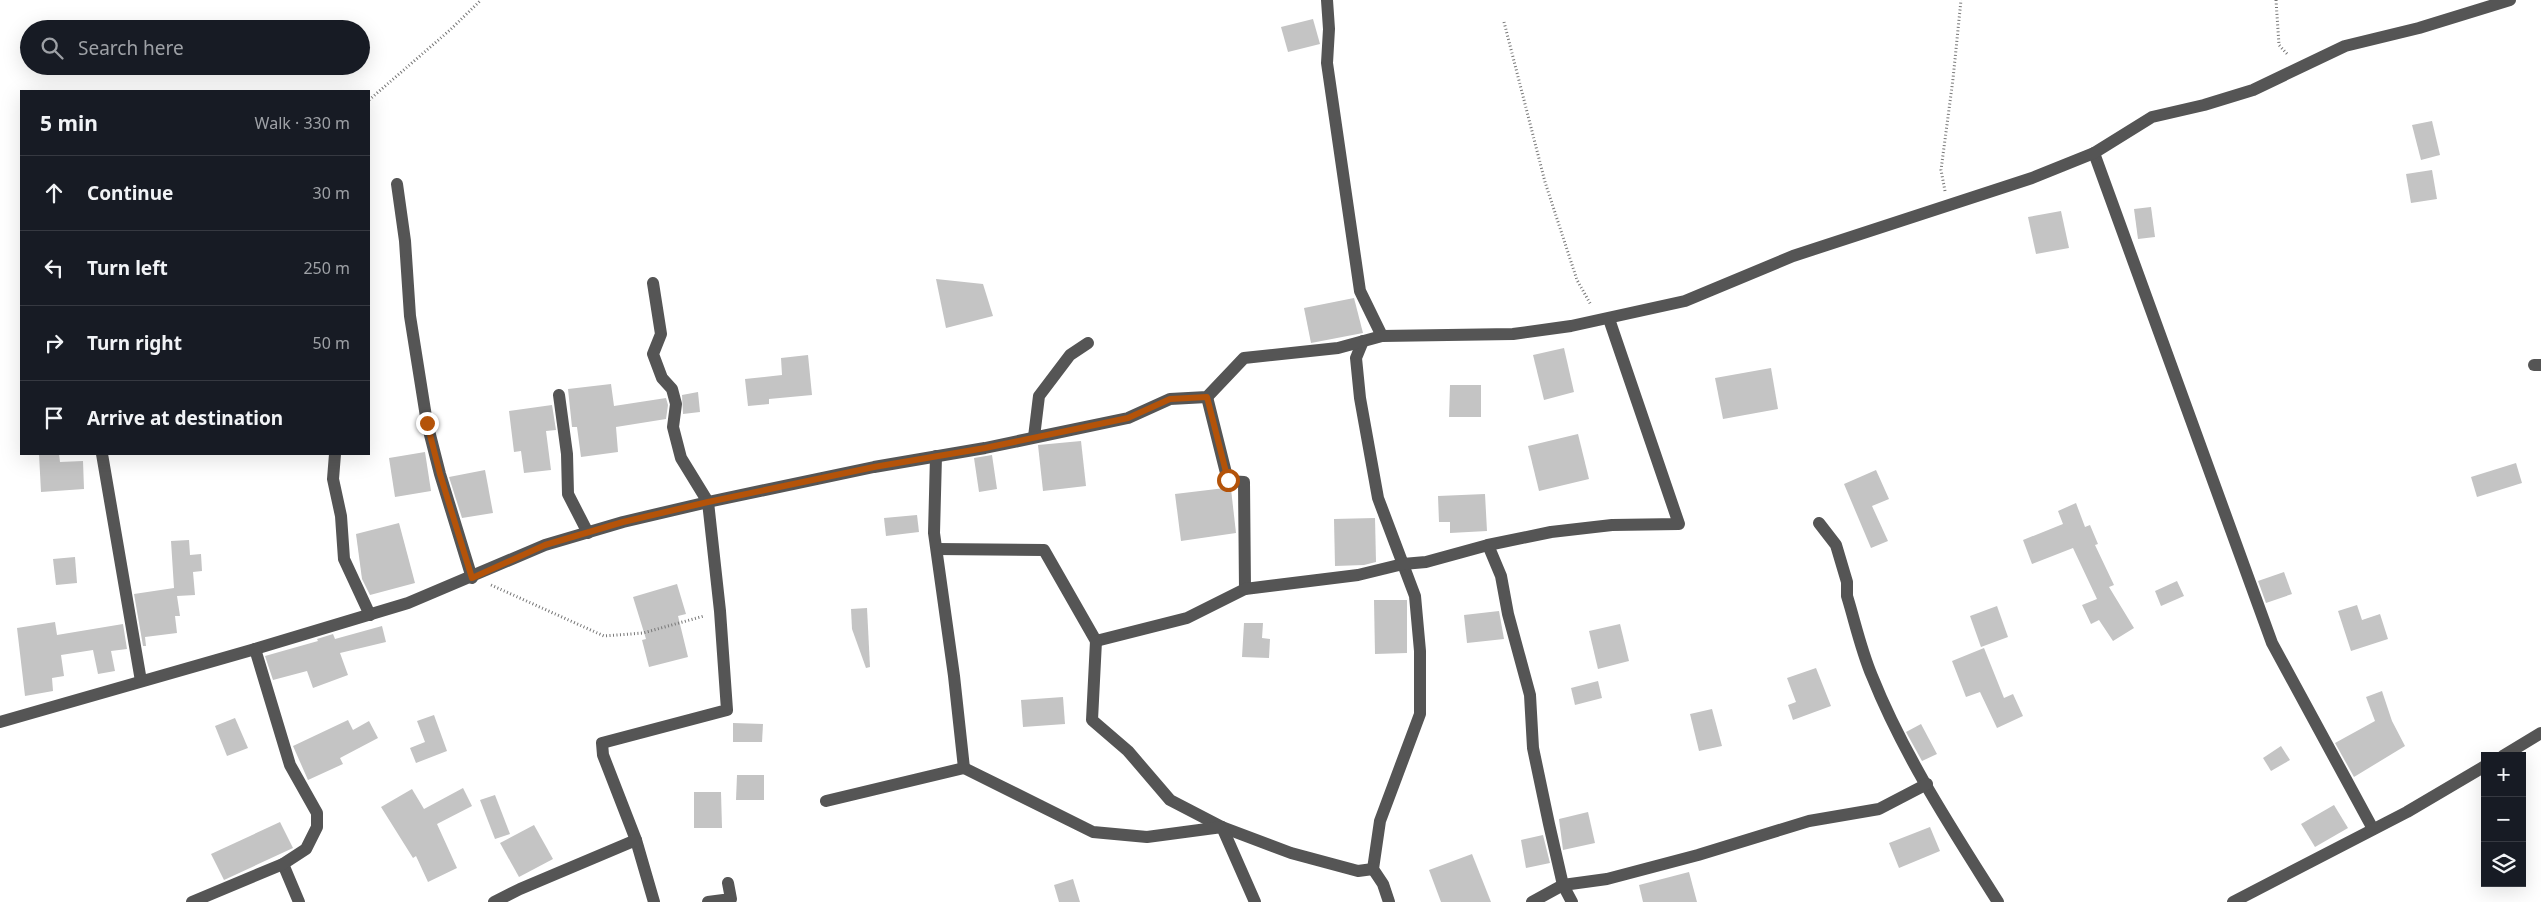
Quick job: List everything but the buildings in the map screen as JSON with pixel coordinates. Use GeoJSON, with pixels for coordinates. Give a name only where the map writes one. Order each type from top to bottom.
{"type":"FeatureCollection","features":[{"type":"Feature","properties":{"kind":"street"},"geometry":{"type":"LineString","coordinates":[[1327,0],[1329,29],[1327,63],[1360,291],[1382,336]]}},
{"type":"Feature","properties":{"kind":"street"},"geometry":{"type":"LineString","coordinates":[[0,722],[408,603],[472,578],[545,545],[588,533],[708,502],[1128,418],[1170,399],[1207,397],[1244,358],[1338,348],[1382,336],[1513,334],[1604,320],[1685,301],[1793,256],[2032,178],[2094,153],[2152,117],[2204,105],[2253,90],[2345,46],[2419,28],[2510,0]]}},
{"type":"Feature","properties":{"kind":"street"},"geometry":{"type":"LineString","coordinates":[[2094,153],[2272,643],[2373,829]]}},
{"type":"Feature","properties":{"kind":"street"},"geometry":{"type":"LineString","coordinates":[[397,184],[405,241],[410,316],[427,423],[440,474],[472,578]]}},
{"type":"Feature","properties":{"kind":"street"},"geometry":{"type":"LineString","coordinates":[[653,282],[661,334],[653,354],[662,378],[672,389],[676,404],[673,427],[681,458],[708,502],[720,611],[727,710],[602,743],[603,755],[636,840],[654,902]]}},
{"type":"Feature","properties":{"kind":"street"},"geometry":{"type":"LineString","coordinates":[[1096,641],[1187,618],[1245,589],[1358,575],[1403,564],[1426,562],[1488,545],[1560,531],[1612,525],[1679,524],[1604,320]]}},
{"type":"Feature","properties":{"kind":"street"},"geometry":{"type":"LineString","coordinates":[[1363,341],[1356,358],[1360,398],[1378,498],[1415,596],[1420,650],[1420,714],[1380,821],[1372,869],[1384,884],[1389,902]]}},
{"type":"Feature","properties":{"kind":"street"},"geometry":{"type":"LineString","coordinates":[[1034,438],[1039,396],[1070,355],[1088,343]]}},
{"type":"Feature","properties":{"kind":"street"},"geometry":{"type":"LineString","coordinates":[[560,395],[567,454],[568,494],[588,533]]}},
{"type":"Feature","properties":{"kind":"street"},"geometry":{"type":"LineString","coordinates":[[1207,397],[1228,480],[1244,482],[1245,589]]}},
{"type":"Feature","properties":{"kind":"street"},"geometry":{"type":"LineString","coordinates":[[102,455],[141,681]]}},
{"type":"Feature","properties":{"kind":"street"},"geometry":{"type":"LineString","coordinates":[[335,455],[333,479],[341,516],[344,559],[370,615]]}},
{"type":"Feature","properties":{"kind":"street"},"geometry":{"type":"LineString","coordinates":[[936,456],[934,533],[940,590],[954,676],[964,768]]}},
{"type":"Feature","properties":{"kind":"street"},"geometry":{"type":"LineString","coordinates":[[1819,523],[1836,545],[1848,582],[1847,596],[1871,675],[1895,727],[1926,784],[1998,902]]}},
{"type":"Feature","properties":{"kind":"street"},"geometry":{"type":"LineString","coordinates":[[1488,545],[1501,576],[1508,614],[1530,695],[1533,748],[1563,885],[1572,902]]}},
{"type":"Feature","properties":{"kind":"street"},"geometry":{"type":"LineString","coordinates":[[937,549],[1044,550],[1096,641],[1092,720],[1128,751],[1170,800],[1222,828],[1291,853],[1358,871],[1372,869]]}},
{"type":"Feature","properties":{"kind":"street"},"geometry":{"type":"LineString","coordinates":[[192,902],[284,864],[306,849],[317,827],[317,813],[290,765],[255,649]]}},
{"type":"Feature","properties":{"kind":"street"},"geometry":{"type":"LineString","coordinates":[[2509,752],[2541,733]]}},
{"type":"Feature","properties":{"kind":"street"},"geometry":{"type":"LineString","coordinates":[[826,800],[964,768],[1093,832],[1147,837],[1222,828]]}},
{"type":"Feature","properties":{"kind":"street"},"geometry":{"type":"LineString","coordinates":[[2233,902],[2373,829],[2481,768]]}},
{"type":"Feature","properties":{"kind":"street"},"geometry":{"type":"LineString","coordinates":[[1532,902],[1563,885],[1607,879],[1698,856],[1809,821],[1879,810],[1926,784]]}},
{"type":"Feature","properties":{"kind":"street"},"geometry":{"type":"LineString","coordinates":[[1222,828],[1255,902]]}},
{"type":"Feature","properties":{"kind":"street"},"geometry":{"type":"LineString","coordinates":[[494,902],[520,889],[636,840]]}},
{"type":"Feature","properties":{"kind":"street"},"geometry":{"type":"LineString","coordinates":[[284,864],[299,902]]}},
{"type":"Feature","properties":{"kind":"street"},"geometry":{"type":"LineString","coordinates":[[708,902],[732,899],[728,883]]}},
{"type":"Feature","properties":{"kind":"path"},"geometry":{"type":"LineString","coordinates":[[370,99],[450,30],[481,0]]}},
{"type":"Feature","properties":{"kind":"path"},"geometry":{"type":"LineString","coordinates":[[1948,206],[1941,170],[1961,0]]}},
{"type":"Feature","properties":{"kind":"path"},"geometry":{"type":"LineString","coordinates":[[2276,0],[2280,45],[2298,67]]}},
{"type":"Feature","properties":{"kind":"path"},"geometry":{"type":"LineString","coordinates":[[1504,22],[1545,182],[1577,280],[1604,320]]}},
{"type":"Feature","properties":{"kind":"path"},"geometry":{"type":"LineString","coordinates":[[472,578],[604,636],[643,633],[720,611]]}},
{"type":"Feature","properties":{"kind":"route"},"geometry":{"type":"LineString","coordinates":[[427,423],[440,474],[472,578],[545,545],[623,522],[874,467],[985,448],[1128,418],[1170,399],[1207,397],[1228,480]]}}]}
